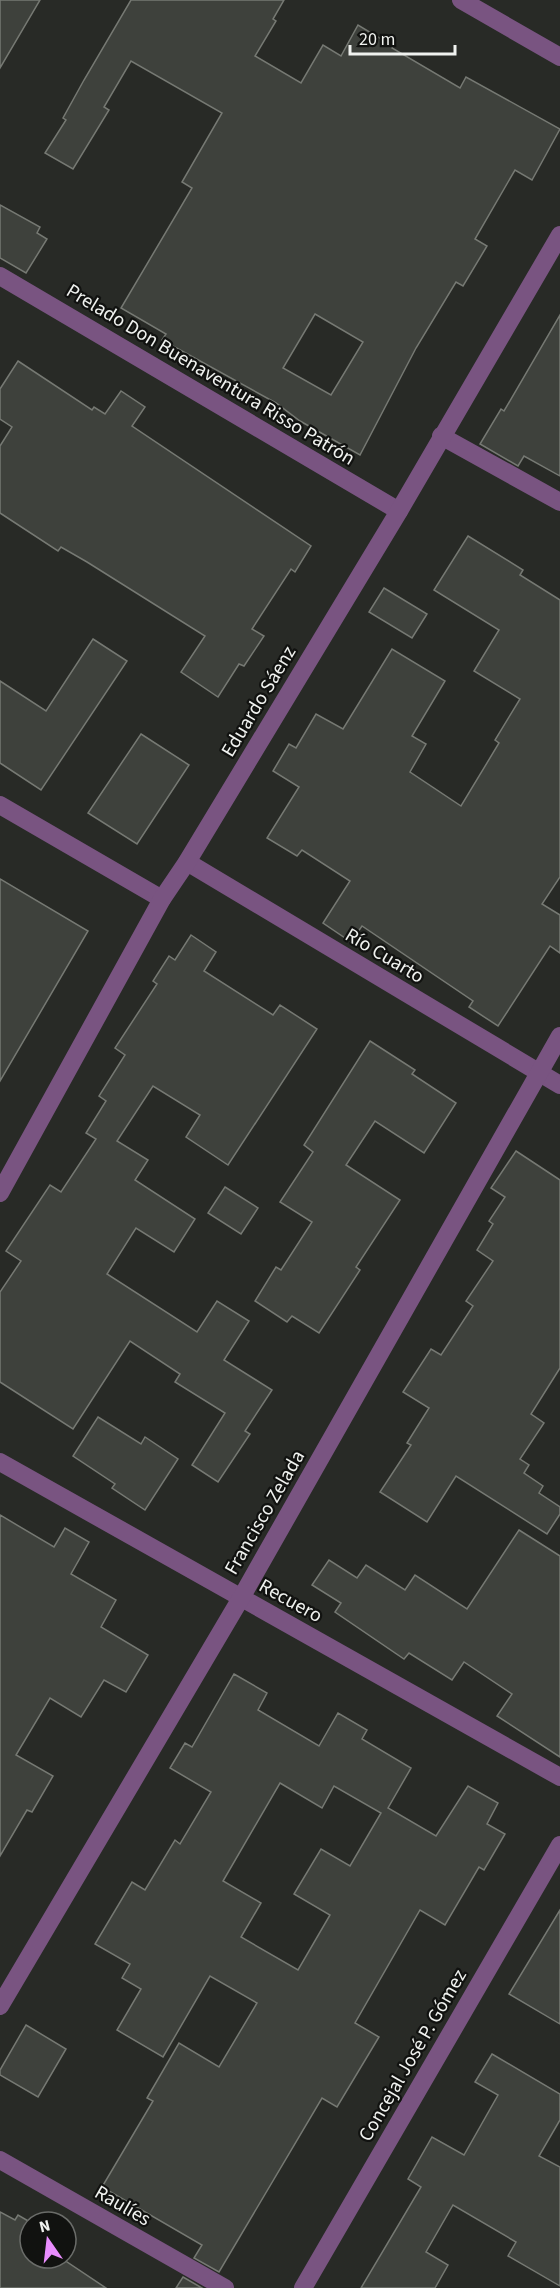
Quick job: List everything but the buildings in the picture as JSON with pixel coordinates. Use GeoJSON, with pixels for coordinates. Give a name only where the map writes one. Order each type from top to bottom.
{"type":"FeatureCollection","features":[{"type":"Feature","properties":{"kind":"street"},"geometry":{"type":"LineString","coordinates":[[461,0],[560,57]]}},
{"type":"Feature","properties":{"kind":"street","name":"Eduardo Sáenz"},"geometry":{"type":"LineString","coordinates":[[0,1193],[162,899],[187,862],[399,511],[560,236]]}},
{"type":"Feature","properties":{"kind":"street","name":"Prelado Don Buenaventura Risso Patrón"},"geometry":{"type":"LineString","coordinates":[[0,276],[399,511]]}},
{"type":"Feature","properties":{"kind":"street"},"geometry":{"type":"LineString","coordinates":[[441,436],[560,502]]}},
{"type":"Feature","properties":{"kind":"street"},"geometry":{"type":"LineString","coordinates":[[0,805],[162,899]]}},
{"type":"Feature","properties":{"kind":"street","name":"Río Cuarto"},"geometry":{"type":"LineString","coordinates":[[187,862],[560,1085]]}},
{"type":"Feature","properties":{"kind":"street","name":"Francisco Zelada"},"geometry":{"type":"LineString","coordinates":[[0,2006],[241,1598],[560,1036]]}},
{"type":"Feature","properties":{"kind":"street","name":"Recuero"},"geometry":{"type":"LineString","coordinates":[[0,1462],[560,1777]]}},
{"type":"Feature","properties":{"kind":"street","name":"Concejal José P. Gómez"},"geometry":{"type":"LineString","coordinates":[[303,2288],[560,1845]]}},
{"type":"Feature","properties":{"kind":"street","name":"Raulíes"},"geometry":{"type":"LineString","coordinates":[[0,2160],[225,2288]]}}]}
